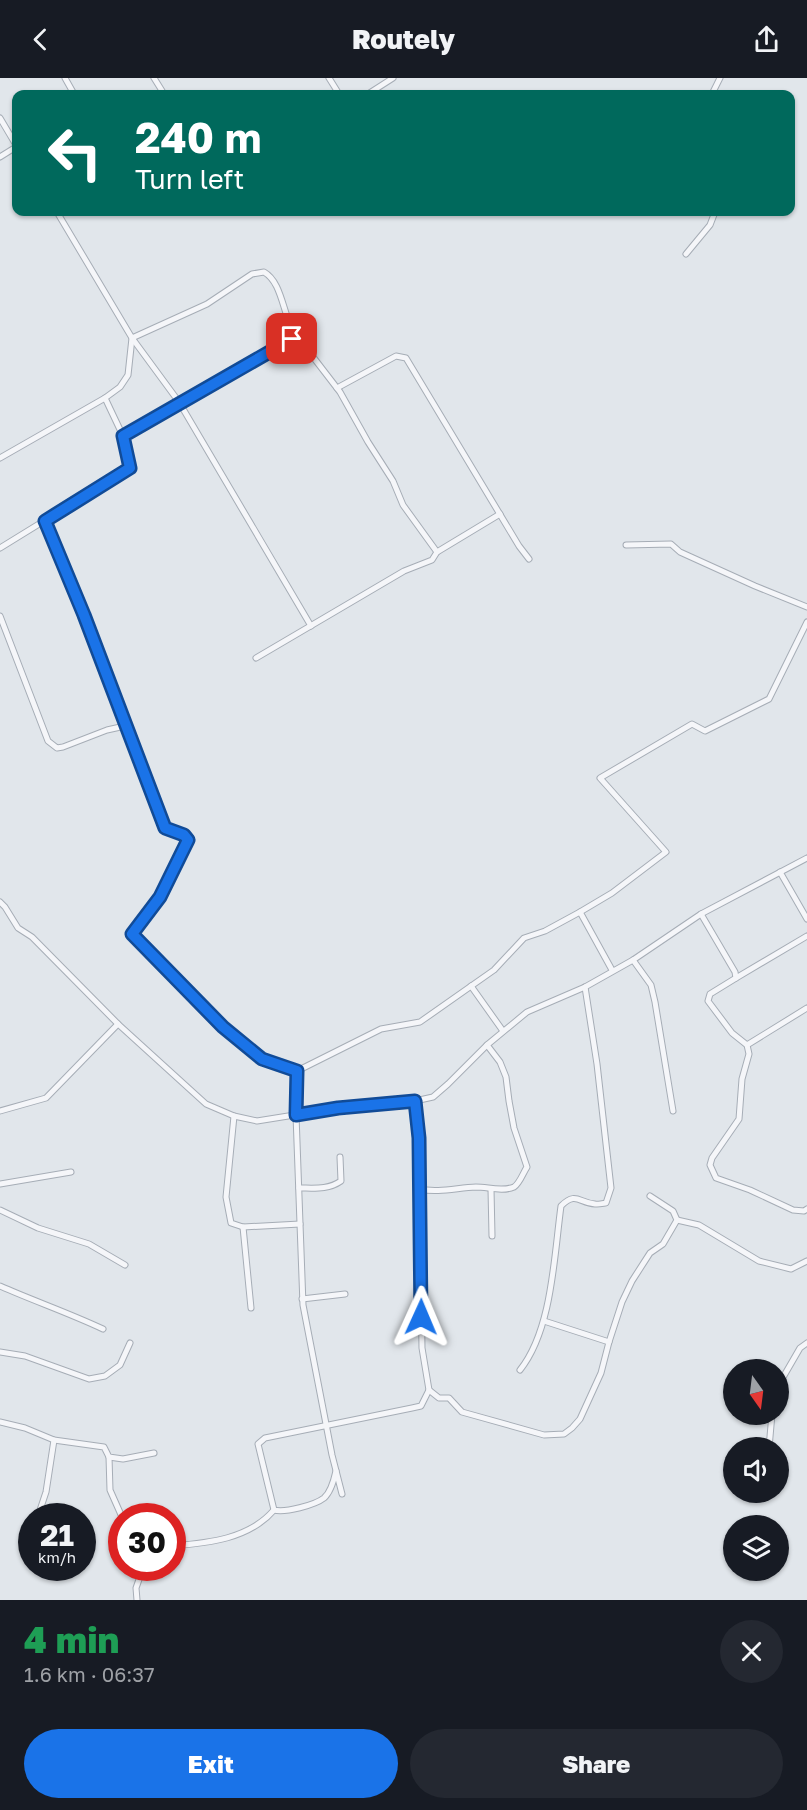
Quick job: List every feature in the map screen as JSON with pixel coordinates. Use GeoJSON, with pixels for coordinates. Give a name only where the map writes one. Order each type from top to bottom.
{"type":"FeatureCollection","features":[{"type":"Feature","properties":{"kind":"street"},"geometry":{"type":"LineString","coordinates":[[374,90],[393,78]]}},
{"type":"Feature","properties":{"kind":"street"},"geometry":{"type":"LineString","coordinates":[[0,118],[12,139]]}},
{"type":"Feature","properties":{"kind":"street"},"geometry":{"type":"LineString","coordinates":[[59,216],[132,338],[179,402],[311,626]]}},
{"type":"Feature","properties":{"kind":"street"},"geometry":{"type":"LineString","coordinates":[[686,254],[710,225],[713,216]]}},
{"type":"Feature","properties":{"kind":"street"},"geometry":{"type":"LineString","coordinates":[[132,338],[207,304],[252,274],[264,272],[273,279],[291,330],[337,388],[393,481],[402,505],[437,552]]}},
{"type":"Feature","properties":{"kind":"street"},"geometry":{"type":"LineString","coordinates":[[0,458],[105,398],[120,387],[128,375],[132,338]]}},
{"type":"Feature","properties":{"kind":"street"},"geometry":{"type":"LineString","coordinates":[[123,436],[292,339],[301,342]]}},
{"type":"Feature","properties":{"kind":"street"},"geometry":{"type":"LineString","coordinates":[[337,388],[396,356],[406,358],[519,546],[530,559]]}},
{"type":"Feature","properties":{"kind":"street"},"geometry":{"type":"LineString","coordinates":[[0,548],[130,468],[123,436],[105,398]]}},
{"type":"Feature","properties":{"kind":"street"},"geometry":{"type":"LineString","coordinates":[[256,658],[404,571],[432,560],[437,552],[500,514]]}},
{"type":"Feature","properties":{"kind":"street"},"geometry":{"type":"LineString","coordinates":[[45,521],[84,615],[165,828],[184,835],[188,840],[160,897],[132,934],[223,1027],[262,1059],[297,1071],[381,1029],[420,1022],[494,970],[524,938],[545,931],[612,893],[666,852],[600,778],[692,724],[705,731],[769,699],[807,622]]}},
{"type":"Feature","properties":{"kind":"street"},"geometry":{"type":"LineString","coordinates":[[626,545],[671,544],[680,552],[807,608]]}},
{"type":"Feature","properties":{"kind":"street"},"geometry":{"type":"LineString","coordinates":[[0,616],[48,741],[57,748],[63,747],[107,730],[125,726]]}},
{"type":"Feature","properties":{"kind":"street"},"geometry":{"type":"LineString","coordinates":[[0,637],[6,634]]}},
{"type":"Feature","properties":{"kind":"street"},"geometry":{"type":"LineString","coordinates":[[0,902],[18,928],[32,936],[118,1024],[206,1104],[234,1116],[257,1121],[338,1108],[415,1101],[433,1097],[487,1045],[527,1012],[585,987],[633,960],[701,914],[807,858]]}},
{"type":"Feature","properties":{"kind":"street"},"geometry":{"type":"LineString","coordinates":[[780,872],[807,919]]}},
{"type":"Feature","properties":{"kind":"street"},"geometry":{"type":"LineString","coordinates":[[580,912],[612,970]]}},
{"type":"Feature","properties":{"kind":"street"},"geometry":{"type":"LineString","coordinates":[[701,914],[735,972],[736,978]]}},
{"type":"Feature","properties":{"kind":"street"},"geometry":{"type":"LineString","coordinates":[[807,936],[710,994],[708,1001],[732,1033],[747,1045],[749,1054],[742,1079],[739,1119],[712,1158],[710,1165],[716,1178],[750,1190],[793,1210],[807,1209]]}},
{"type":"Feature","properties":{"kind":"street"},"geometry":{"type":"LineString","coordinates":[[633,960],[651,985],[673,1111]]}},
{"type":"Feature","properties":{"kind":"street"},"geometry":{"type":"LineString","coordinates":[[471,986],[503,1031]]}},
{"type":"Feature","properties":{"kind":"street"},"geometry":{"type":"LineString","coordinates":[[520,1370],[531,1357],[544,1322],[561,1206],[568,1199],[574,1198],[596,1205],[606,1203],[611,1188],[597,1064],[585,987]]}},
{"type":"Feature","properties":{"kind":"street"},"geometry":{"type":"LineString","coordinates":[[747,1045],[807,1008]]}},
{"type":"Feature","properties":{"kind":"street"},"geometry":{"type":"LineString","coordinates":[[0,1111],[46,1098],[118,1024]]}},
{"type":"Feature","properties":{"kind":"street"},"geometry":{"type":"LineString","coordinates":[[419,1189],[512,1188],[518,1183],[527,1167],[514,1128],[506,1077],[500,1062],[487,1045]]}},
{"type":"Feature","properties":{"kind":"street"},"geometry":{"type":"LineString","coordinates":[[297,1071],[296,1115],[302,1299],[326,1427],[342,1494]]}},
{"type":"Feature","properties":{"kind":"street"},"geometry":{"type":"LineString","coordinates":[[274,1510],[258,1444],[265,1438],[421,1406],[429,1390],[422,1348],[418,1127],[415,1101]]}},
{"type":"Feature","properties":{"kind":"street"},"geometry":{"type":"LineString","coordinates":[[234,1116],[226,1197],[231,1223],[243,1227],[300,1224]]}},
{"type":"Feature","properties":{"kind":"street"},"geometry":{"type":"LineString","coordinates":[[299,1188],[335,1186],[341,1181],[340,1157]]}},
{"type":"Feature","properties":{"kind":"street"},"geometry":{"type":"LineString","coordinates":[[0,1184],[71,1172]]}},
{"type":"Feature","properties":{"kind":"street"},"geometry":{"type":"LineString","coordinates":[[491,1189],[492,1236]]}},
{"type":"Feature","properties":{"kind":"street"},"geometry":{"type":"LineString","coordinates":[[429,1390],[439,1398],[449,1398],[462,1412],[544,1435],[564,1434],[573,1428],[580,1419],[602,1373],[622,1302],[651,1253],[663,1244],[676,1220],[673,1211],[650,1196]]}},
{"type":"Feature","properties":{"kind":"street"},"geometry":{"type":"LineString","coordinates":[[0,1210],[38,1228],[88,1244],[125,1265]]}},
{"type":"Feature","properties":{"kind":"street"},"geometry":{"type":"LineString","coordinates":[[676,1220],[699,1225],[759,1261],[791,1269],[807,1261]]}},
{"type":"Feature","properties":{"kind":"street"},"geometry":{"type":"LineString","coordinates":[[243,1227],[251,1308]]}},
{"type":"Feature","properties":{"kind":"street"},"geometry":{"type":"LineString","coordinates":[[0,1286],[65,1311],[103,1329]]}},
{"type":"Feature","properties":{"kind":"street"},"geometry":{"type":"LineString","coordinates":[[302,1299],[345,1294]]}},
{"type":"Feature","properties":{"kind":"street"},"geometry":{"type":"LineString","coordinates":[[544,1322],[609,1342]]}},
{"type":"Feature","properties":{"kind":"street"},"geometry":{"type":"LineString","coordinates":[[0,1352],[25,1356],[89,1379],[105,1376],[120,1365],[130,1343]]}},
{"type":"Feature","properties":{"kind":"street"},"geometry":{"type":"LineString","coordinates":[[789,1367],[800,1348],[807,1343]]}},
{"type":"Feature","properties":{"kind":"street"},"geometry":{"type":"LineString","coordinates":[[0,1422],[24,1428],[54,1440],[104,1447],[109,1457],[110,1490],[116,1503]]}},
{"type":"Feature","properties":{"kind":"street"},"geometry":{"type":"LineString","coordinates":[[42,1503],[54,1440]]}},
{"type":"Feature","properties":{"kind":"street"},"geometry":{"type":"LineString","coordinates":[[109,1457],[123,1459],[154,1453]]}},
{"type":"Feature","properties":{"kind":"street"},"geometry":{"type":"LineString","coordinates":[[274,1510],[279,1512],[292,1510],[324,1498],[332,1486],[336,1471]]}},
{"type":"Feature","properties":{"kind":"street"},"geometry":{"type":"LineString","coordinates":[[186,1545],[208,1543],[235,1536],[264,1521],[274,1510]]}},
{"type":"Feature","properties":{"kind":"street"},"geometry":{"type":"LineString","coordinates":[[137,1600],[136,1588],[138,1581]]}},
{"type":"Feature","properties":{"kind":"route"},"geometry":{"type":"LineString","coordinates":[[292,339],[123,436],[130,468],[45,521],[84,615],[165,828],[184,835],[188,840],[160,897],[132,934],[223,1027],[262,1059],[297,1071],[296,1115],[338,1108],[415,1101],[419,1138],[421,1317]]}}]}
